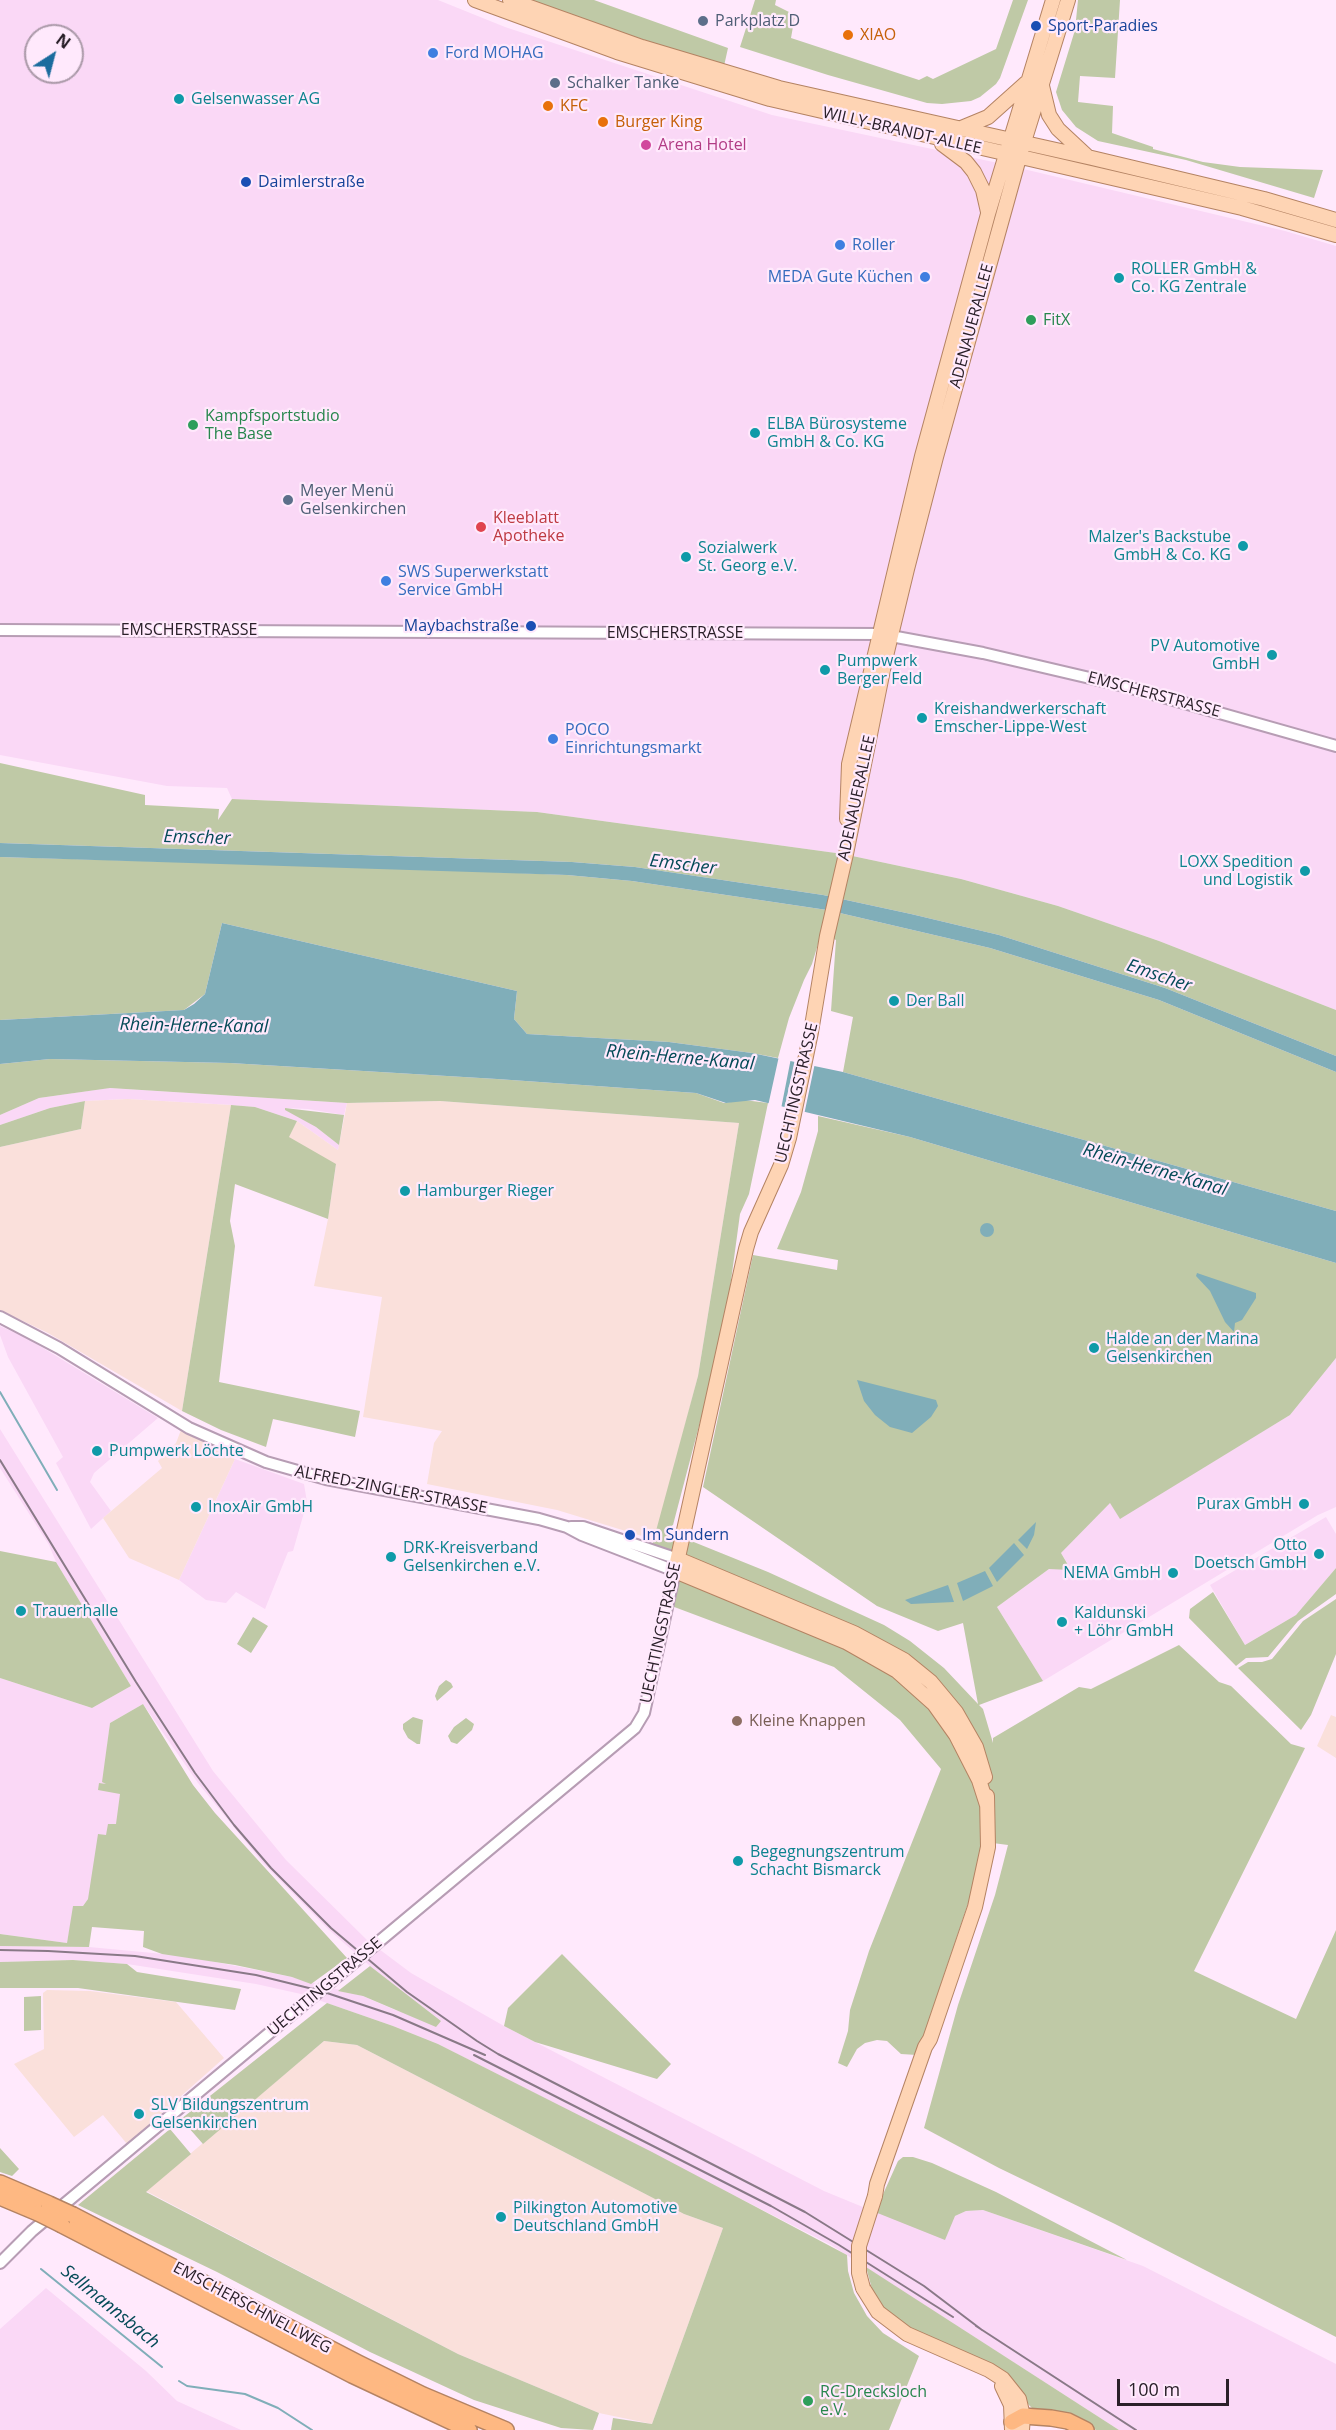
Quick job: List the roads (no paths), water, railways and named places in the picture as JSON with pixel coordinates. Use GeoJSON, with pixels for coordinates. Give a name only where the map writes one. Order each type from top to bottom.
{"type":"FeatureCollection","features":[{"type":"Feature","properties":{"kind":"highway","name":"EMSCHERSCHNELLWEG"},"geometry":{"type":"LineString","coordinates":[[0,2183],[43,2209],[423,2395],[506,2430]]}},
{"type":"Feature","properties":{"kind":"highway","name":"EMSCHERSCHNELLWEG"},"geometry":{"type":"LineString","coordinates":[[0,2197],[43,2209]]}},
{"type":"Feature","properties":{"kind":"highway","name":"EMSCHERSCHNELLWEG"},"geometry":{"type":"LineString","coordinates":[[67,2220],[128,2257],[351,2375],[469,2430]]}},
{"type":"Feature","properties":{"kind":"highway"},"geometry":{"type":"LineString","coordinates":[[1018,2425],[1060,2419],[1086,2430]]}},
{"type":"Feature","properties":{"kind":"highway"},"geometry":{"type":"LineString","coordinates":[[1018,2425],[1064,2430]]}},
{"type":"Feature","properties":{"kind":"main road","name":"WILLY-BRANDT-ALLEE"},"geometry":{"type":"LineString","coordinates":[[475,0],[595,45],[770,99],[1012,157],[1242,208],[1336,236]]}},
{"type":"Feature","properties":{"kind":"main road","name":"WILLY-BRANDT-ALLEE"},"geometry":{"type":"LineString","coordinates":[[510,0],[623,41],[727,74],[841,103],[1092,158],[1264,199],[1336,220]]}},
{"type":"Feature","properties":{"kind":"main road","name":"ADENAUERALLEE"},"geometry":{"type":"LineString","coordinates":[[886,635],[936,457],[1016,143],[1028,82],[1053,0]]}},
{"type":"Feature","properties":{"kind":"main road","name":"ADENAUERALLEE"},"geometry":{"type":"LineString","coordinates":[[1016,143],[1042,86],[1068,0]]}},
{"type":"Feature","properties":{"kind":"main road"},"geometry":{"type":"LineString","coordinates":[[958,129],[988,117],[1028,82]]}},
{"type":"Feature","properties":{"kind":"main road"},"geometry":{"type":"LineString","coordinates":[[1042,86],[1049,115],[1058,129],[1092,158]]}},
{"type":"Feature","properties":{"kind":"main road"},"geometry":{"type":"LineString","coordinates":[[935,139],[957,155],[974,172],[983,190],[988,214]]}},
{"type":"Feature","properties":{"kind":"main road","name":"ADENAUERALLEE"},"geometry":{"type":"LineString","coordinates":[[841,875],[922,456],[988,214],[1012,157]]}},
{"type":"Feature","properties":{"kind":"main road","name":"UECHTINGSTRASSE"},"geometry":{"type":"LineString","coordinates":[[676,1565],[746,1249],[754,1224],[781,1165],[792,1120],[841,875]]}},
{"type":"Feature","properties":{"kind":"main road"},"geometry":{"type":"LineString","coordinates":[[676,1565],[854,1633],[891,1652],[918,1671],[944,1696],[976,1747],[988,1787],[988,1837],[985,1867],[975,1907],[930,2039],[931,2049],[904,2138],[875,2196],[859,2247],[860,2273],[864,2288],[878,2312],[896,2327],[914,2338],[996,2373],[1010,2385],[1019,2399],[1018,2425]]}},
{"type":"Feature","properties":{"kind":"street","name":"EMSCHERSTRASSE"},"geometry":{"type":"LineString","coordinates":[[0,630],[886,635],[983,653],[1124,686],[1336,746]]}},
{"type":"Feature","properties":{"kind":"street","name":"ALFRED-ZINGLER-STRASSE"},"geometry":{"type":"LineString","coordinates":[[0,1317],[59,1348],[189,1428],[266,1462],[327,1479],[539,1519],[676,1565]]}},
{"type":"Feature","properties":{"kind":"street","name":"UECHTINGSTRASSE"},"geometry":{"type":"LineString","coordinates":[[0,2263],[32,2231],[635,1728],[644,1713],[676,1565]]}},
{"type":"Feature","properties":{"kind":"water"},"geometry":{"type":"Polygon","coordinates":[[[0,843],[572,862],[635,867],[823,895],[999,935],[1165,988],[1336,1056],[1336,1072],[1159,1000],[990,948],[827,910],[632,881],[567,875],[0,857],[0,843]]]}},
{"type":"Feature","properties":{"kind":"water","name":"Rhein-Herne-Kanal"},"geometry":{"type":"Polygon","coordinates":[[[222,923],[517,991],[514,1019],[527,1034],[669,1042],[752,1053],[843,1072],[1336,1211],[1336,1263],[910,1137],[755,1100],[726,1103],[696,1093],[230,1063],[50,1059],[0,1064],[0,1020],[184,1010],[194,1004],[205,994],[222,923]]]}},
{"type":"Feature","properties":{"kind":"water"},"geometry":{"type":"Polygon","coordinates":[[[987,1223],[992,1225],[994,1230],[992,1235],[987,1237],[982,1235],[980,1230],[982,1225],[987,1223]]]}},
{"type":"Feature","properties":{"kind":"water"},"geometry":{"type":"Polygon","coordinates":[[[1197,1273],[1256,1293],[1256,1298],[1242,1320],[1235,1323],[1234,1332],[1225,1322],[1210,1291],[1196,1276],[1197,1273]]]}},
{"type":"Feature","properties":{"kind":"water"},"geometry":{"type":"Polygon","coordinates":[[[857,1380],[936,1400],[938,1406],[931,1417],[912,1433],[890,1427],[875,1415],[864,1401],[857,1380]]]}},
{"type":"Feature","properties":{"kind":"water"},"geometry":{"type":"Polygon","coordinates":[[[1036,1522],[1034,1535],[1027,1549],[1018,1540],[1036,1522]]]}},
{"type":"Feature","properties":{"kind":"water"},"geometry":{"type":"Polygon","coordinates":[[[1014,1543],[1024,1555],[997,1582],[989,1568],[1014,1543]]]}},
{"type":"Feature","properties":{"kind":"water"},"geometry":{"type":"Polygon","coordinates":[[[985,1571],[993,1586],[963,1601],[957,1583],[985,1571]]]}},
{"type":"Feature","properties":{"kind":"water"},"geometry":{"type":"Polygon","coordinates":[[[948,1585],[954,1602],[911,1604],[905,1600],[948,1585]]]}},
{"type":"Feature","properties":{"kind":"waterway"},"geometry":{"type":"LineString","coordinates":[[0,1392],[57,1490]]}},
{"type":"Feature","properties":{"kind":"waterway","name":"Sellmannsbach"},"geometry":{"type":"LineString","coordinates":[[41,2269],[162,2367]]}},
{"type":"Feature","properties":{"kind":"waterway","name":"Sellmannsbach"},"geometry":{"type":"LineString","coordinates":[[179,2381],[187,2386],[245,2394],[278,2408],[312,2430]]}},
{"type":"Feature","properties":{"kind":"railway"},"geometry":{"type":"LineString","coordinates":[[0,1460],[136,1682],[195,1773],[234,1825],[271,1868],[331,1928],[407,1992],[498,2054],[805,2212],[924,2286],[982,2330]]}},
{"type":"Feature","properties":{"kind":"railway"},"geometry":{"type":"LineString","coordinates":[[0,1950],[135,1956],[256,1975],[321,1991],[393,2015],[485,2055]]}},
{"type":"Feature","properties":{"kind":"railway"},"geometry":{"type":"LineString","coordinates":[[474,2055],[771,2206],[839,2245],[953,2317]]}},
{"type":"Feature","properties":{"kind":"railway"},"geometry":{"type":"LineString","coordinates":[[976,2326],[1136,2430]]}},
{"type":"Feature","properties":{"kind":"place","name":"Parkplatz D"},"geometry":{"type":"Point","coordinates":[703,21]}},
{"type":"Feature","properties":{"kind":"place","name":"Sport-Paradies"},"geometry":{"type":"Point","coordinates":[1036,26]}},
{"type":"Feature","properties":{"kind":"place","name":"XIAO"},"geometry":{"type":"Point","coordinates":[848,35]}},
{"type":"Feature","properties":{"kind":"place","name":"Ford MOHAG"},"geometry":{"type":"Point","coordinates":[433,53]}},
{"type":"Feature","properties":{"kind":"place","name":"Schalker Tanke"},"geometry":{"type":"Point","coordinates":[555,83]}},
{"type":"Feature","properties":{"kind":"place","name":"Gelsenwasser AG"},"geometry":{"type":"Point","coordinates":[179,99]}},
{"type":"Feature","properties":{"kind":"place","name":"KFC"},"geometry":{"type":"Point","coordinates":[548,106]}},
{"type":"Feature","properties":{"kind":"place","name":"Burger King"},"geometry":{"type":"Point","coordinates":[603,122]}},
{"type":"Feature","properties":{"kind":"place","name":"Arena Hotel"},"geometry":{"type":"Point","coordinates":[646,145]}},
{"type":"Feature","properties":{"kind":"place","name":"Daimlerstraße"},"geometry":{"type":"Point","coordinates":[246,182]}},
{"type":"Feature","properties":{"kind":"place","name":"Roller"},"geometry":{"type":"Point","coordinates":[840,245]}},
{"type":"Feature","properties":{"kind":"place","name":"MEDA Gute Küchen"},"geometry":{"type":"Point","coordinates":[925,277]}},
{"type":"Feature","properties":{"kind":"place","name":"ROLLER GmbH & Co. KG Zentrale"},"geometry":{"type":"Point","coordinates":[1119,278]}},
{"type":"Feature","properties":{"kind":"place","name":"FitX"},"geometry":{"type":"Point","coordinates":[1031,320]}},
{"type":"Feature","properties":{"kind":"place","name":"Kampfsportstudio The Base"},"geometry":{"type":"Point","coordinates":[193,425]}},
{"type":"Feature","properties":{"kind":"place","name":"ELBA Bürosysteme GmbH & Co. KG"},"geometry":{"type":"Point","coordinates":[755,433]}},
{"type":"Feature","properties":{"kind":"place","name":"Meyer Menü Gelsenkirchen"},"geometry":{"type":"Point","coordinates":[288,500]}},
{"type":"Feature","properties":{"kind":"place","name":"Kleeblatt Apotheke"},"geometry":{"type":"Point","coordinates":[481,527]}},
{"type":"Feature","properties":{"kind":"place","name":"Malzer's Backstube GmbH & Co. KG"},"geometry":{"type":"Point","coordinates":[1243,546]}},
{"type":"Feature","properties":{"kind":"place","name":"Sozialwerk St. Georg e.V."},"geometry":{"type":"Point","coordinates":[686,557]}},
{"type":"Feature","properties":{"kind":"place","name":"SWS Superwerkstatt Service GmbH"},"geometry":{"type":"Point","coordinates":[386,581]}},
{"type":"Feature","properties":{"kind":"place","name":"Maybachstraße"},"geometry":{"type":"Point","coordinates":[531,626]}},
{"type":"Feature","properties":{"kind":"place","name":"PV Automotive GmbH"},"geometry":{"type":"Point","coordinates":[1272,655]}},
{"type":"Feature","properties":{"kind":"place","name":"Pumpwerk Berger Feld"},"geometry":{"type":"Point","coordinates":[825,670]}},
{"type":"Feature","properties":{"kind":"place","name":"Kreishandwerkerschaft Emscher-Lippe-West"},"geometry":{"type":"Point","coordinates":[922,718]}},
{"type":"Feature","properties":{"kind":"place","name":"POCO Einrichtungsmarkt"},"geometry":{"type":"Point","coordinates":[553,739]}},
{"type":"Feature","properties":{"kind":"place","name":"LOXX Spedition und Logistik"},"geometry":{"type":"Point","coordinates":[1305,871]}},
{"type":"Feature","properties":{"kind":"place","name":"Der Ball"},"geometry":{"type":"Point","coordinates":[894,1001]}},
{"type":"Feature","properties":{"kind":"place","name":"Hamburger Rieger"},"geometry":{"type":"Point","coordinates":[405,1191]}},
{"type":"Feature","properties":{"kind":"place","name":"Halde an der Marina Gelsenkirchen"},"geometry":{"type":"Point","coordinates":[1094,1348]}},
{"type":"Feature","properties":{"kind":"place","name":"Pumpwerk Löchte"},"geometry":{"type":"Point","coordinates":[97,1451]}},
{"type":"Feature","properties":{"kind":"place","name":"Purax GmbH"},"geometry":{"type":"Point","coordinates":[1304,1504]}},
{"type":"Feature","properties":{"kind":"place","name":"InoxAir GmbH"},"geometry":{"type":"Point","coordinates":[196,1507]}},
{"type":"Feature","properties":{"kind":"place","name":"Im Sundern"},"geometry":{"type":"Point","coordinates":[630,1535]}},
{"type":"Feature","properties":{"kind":"place","name":"Otto Doetsch GmbH"},"geometry":{"type":"Point","coordinates":[1319,1554]}},
{"type":"Feature","properties":{"kind":"place","name":"DRK-Kreisverband Gelsenkirchen e.V."},"geometry":{"type":"Point","coordinates":[391,1557]}},
{"type":"Feature","properties":{"kind":"place","name":"NEMA GmbH"},"geometry":{"type":"Point","coordinates":[1173,1573]}},
{"type":"Feature","properties":{"kind":"place","name":"Trauerhalle"},"geometry":{"type":"Point","coordinates":[21,1611]}},
{"type":"Feature","properties":{"kind":"place","name":"Kaldunski + Löhr GmbH"},"geometry":{"type":"Point","coordinates":[1062,1622]}},
{"type":"Feature","properties":{"kind":"place","name":"Kleine Knappen"},"geometry":{"type":"Point","coordinates":[737,1721]}},
{"type":"Feature","properties":{"kind":"place","name":"Begegnungszentrum Schacht Bismarck"},"geometry":{"type":"Point","coordinates":[738,1861]}},
{"type":"Feature","properties":{"kind":"place","name":"SLV Bildungszentrum Gelsenkirchen"},"geometry":{"type":"Point","coordinates":[139,2114]}},
{"type":"Feature","properties":{"kind":"place","name":"Pilkington Automotive Deutschland GmbH"},"geometry":{"type":"Point","coordinates":[501,2217]}},
{"type":"Feature","properties":{"kind":"place","name":"RC-Drecksloch e.V."},"geometry":{"type":"Point","coordinates":[808,2401]}},
{"type":"Feature","properties":{"kind":"water label","name":"Emscher"},"geometry":{"type":"Point","coordinates":[197,838]}},
{"type":"Feature","properties":{"kind":"water label","name":"Emscher"},"geometry":{"type":"Point","coordinates":[683,865]}},
{"type":"Feature","properties":{"kind":"water label","name":"Emscher"},"geometry":{"type":"Point","coordinates":[1159,976]}}]}
